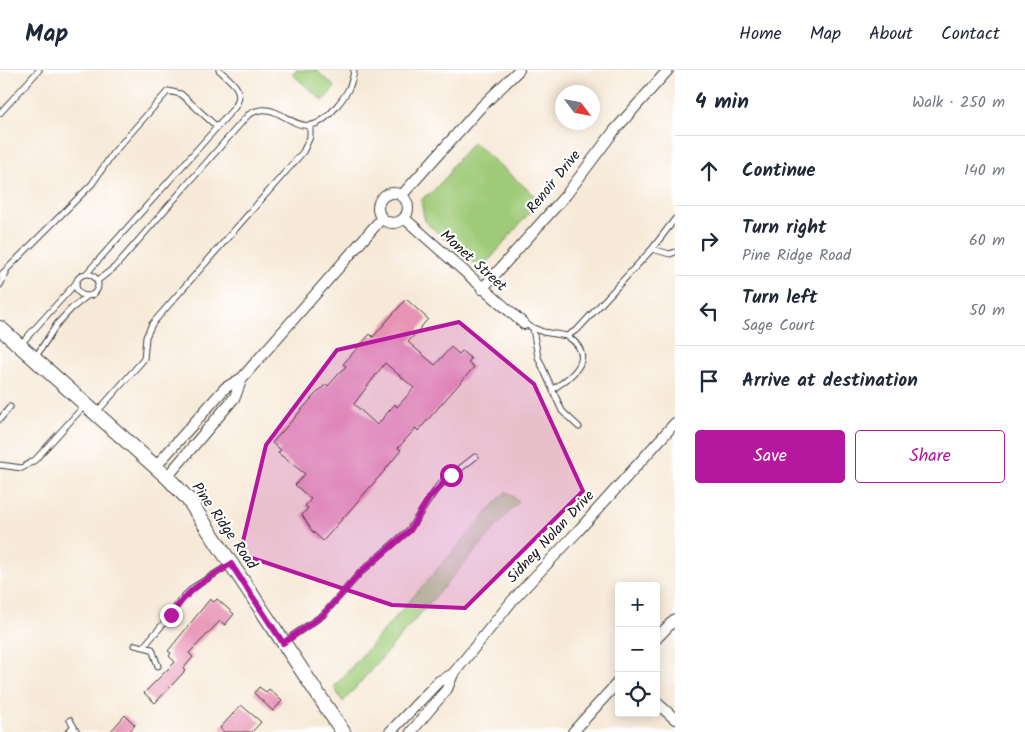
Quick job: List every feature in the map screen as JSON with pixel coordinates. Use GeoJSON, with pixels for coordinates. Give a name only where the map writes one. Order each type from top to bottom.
{"type":"FeatureCollection","features":[{"type":"Feature","properties":{"kind":"street"},"geometry":{"type":"LineString","coordinates":[[401,196],[518,70]]}},
{"type":"Feature","properties":{"kind":"street","name":"Renoir Drive"},"geometry":{"type":"LineString","coordinates":[[482,289],[566,195],[614,131],[668,70]]}},
{"type":"Feature","properties":{"kind":"street"},"geometry":{"type":"LineString","coordinates":[[392,194],[401,196],[408,206],[404,218],[400,222],[390,223],[382,218],[378,210],[381,201],[392,194]]}},
{"type":"Feature","properties":{"kind":"street"},"geometry":{"type":"LineString","coordinates":[[155,467],[225,388],[242,378],[382,218]]}},
{"type":"Feature","properties":{"kind":"street","name":"Monet Street"},"geometry":{"type":"LineString","coordinates":[[404,218],[482,289],[528,327]]}},
{"type":"Feature","properties":{"kind":"street","name":"Pine Ridge Road"},"geometry":{"type":"LineString","coordinates":[[0,328],[167,477],[188,499],[343,732]]}},
{"type":"Feature","properties":{"kind":"street"},"geometry":{"type":"LineString","coordinates":[[167,477],[235,397],[242,378]]}},
{"type":"Feature","properties":{"kind":"street","name":"Sidney Nolan Drive"},"geometry":{"type":"LineString","coordinates":[[411,732],[447,689],[453,674],[512,602],[675,423]]}},
{"type":"Feature","properties":{"kind":"street"},"geometry":{"type":"LineString","coordinates":[[660,635],[675,618]]}},
{"type":"Feature","properties":{"kind":"street","name":"Sidney Nolan Drive"},"geometry":{"type":"LineString","coordinates":[[390,732],[440,681],[453,674]]}},
{"type":"Feature","properties":{"kind":"street"},"geometry":{"type":"LineString","coordinates":[[573,732],[615,685]]}},
{"type":"Feature","properties":{"kind":"street"},"geometry":{"type":"LineString","coordinates":[[660,706],[675,719]]}},
{"type":"Feature","properties":{"kind":"lane"},"geometry":{"type":"LineString","coordinates":[[0,113],[39,70]]}},
{"type":"Feature","properties":{"kind":"lane"},"geometry":{"type":"LineString","coordinates":[[20,345],[235,107],[240,93],[236,85],[219,70]]}},
{"type":"Feature","properties":{"kind":"lane"},"geometry":{"type":"LineString","coordinates":[[97,281],[116,267],[248,115],[256,110],[265,108],[297,124],[310,126],[324,121],[348,92],[354,70]]}},
{"type":"Feature","properties":{"kind":"lane"},"geometry":{"type":"LineString","coordinates":[[0,276],[92,184],[113,153],[168,91],[181,94],[217,127]]}},
{"type":"Feature","properties":{"kind":"lane"},"geometry":{"type":"LineString","coordinates":[[0,465],[22,468],[35,460],[144,358],[146,337],[152,324],[303,152],[310,137],[310,126]]}},
{"type":"Feature","properties":{"kind":"lane"},"geometry":{"type":"LineString","coordinates":[[568,336],[578,330],[596,312],[652,249],[675,219]]}},
{"type":"Feature","properties":{"kind":"lane"},"geometry":{"type":"LineString","coordinates":[[652,249],[670,254],[675,252]]}},
{"type":"Feature","properties":{"kind":"lane"},"geometry":{"type":"LineString","coordinates":[[0,285],[8,270]]}},
{"type":"Feature","properties":{"kind":"lane"},"geometry":{"type":"LineString","coordinates":[[35,359],[57,324],[71,308],[97,290],[97,281],[91,275],[86,274]]}},
{"type":"Feature","properties":{"kind":"lane"},"geometry":{"type":"LineString","coordinates":[[76,282],[78,292],[87,296]]}},
{"type":"Feature","properties":{"kind":"lane"},"geometry":{"type":"LineString","coordinates":[[528,327],[568,336],[578,343],[583,353],[581,362],[568,380],[553,390]]}},
{"type":"Feature","properties":{"kind":"lane"},"geometry":{"type":"LineString","coordinates":[[528,327],[538,357],[562,411],[579,427]]}},
{"type":"Feature","properties":{"kind":"lane"},"geometry":{"type":"LineString","coordinates":[[0,419],[10,407]]}},
{"type":"Feature","properties":{"kind":"lane"},"geometry":{"type":"LineString","coordinates":[[283,643],[323,615],[360,573],[410,530],[439,485],[475,457]]}},
{"type":"Feature","properties":{"kind":"lane"},"geometry":{"type":"LineString","coordinates":[[144,646],[171,615],[181,599],[194,587],[231,564]]}},
{"type":"Feature","properties":{"kind":"lane"},"geometry":{"type":"LineString","coordinates":[[135,645],[152,649],[158,666]]}},
{"type":"Feature","properties":{"kind":"lane"},"geometry":{"type":"LineString","coordinates":[[68,732],[75,729],[70,720]]}},
{"type":"Feature","properties":{"kind":"highlighted area"},"geometry":{"type":"Polygon","coordinates":[[[459,322],[534,384],[583,491],[465,608],[392,605],[240,554],[266,445],[337,350],[459,322]]]}},
{"type":"Feature","properties":{"kind":"green space"},"geometry":{"type":"Polygon","coordinates":[[[295,70],[316,70],[335,87],[323,101],[292,74],[295,70]]]}},
{"type":"Feature","properties":{"kind":"green space"},"geometry":{"type":"Polygon","coordinates":[[[473,142],[540,200],[484,264],[474,264],[425,222],[421,201],[449,174],[451,167],[473,142]]]}},
{"type":"Feature","properties":{"kind":"green space"},"geometry":{"type":"Polygon","coordinates":[[[506,491],[519,501],[343,702],[334,687],[506,491]]]}},
{"type":"Feature","properties":{"kind":"building"},"geometry":{"type":"Polygon","coordinates":[[[406,299],[428,319],[408,342],[435,365],[451,347],[459,354],[462,351],[471,359],[468,362],[474,367],[418,431],[416,428],[398,448],[401,450],[385,470],[323,541],[312,531],[302,515],[308,508],[305,506],[311,499],[295,485],[305,474],[278,453],[281,450],[272,443],[312,398],[326,384],[328,386],[346,366],[343,364],[370,334],[373,337],[406,299]],[[385,363],[354,404],[377,425],[395,404],[397,407],[414,388],[385,363]]]}},
{"type":"Feature","properties":{"kind":"building"},"geometry":{"type":"Polygon","coordinates":[[[210,599],[214,602],[217,599],[234,614],[225,625],[220,621],[189,653],[193,657],[183,669],[185,671],[155,703],[144,693],[175,662],[169,656],[171,653],[168,651],[210,599]]]}},
{"type":"Feature","properties":{"kind":"building"},"geometry":{"type":"Polygon","coordinates":[[[259,687],[266,692],[269,689],[282,701],[273,711],[254,693],[259,687]]]}},
{"type":"Feature","properties":{"kind":"building"},"geometry":{"type":"Polygon","coordinates":[[[241,705],[261,722],[252,732],[224,732],[220,728],[241,705]]]}},
{"type":"Feature","properties":{"kind":"building"},"geometry":{"type":"Polygon","coordinates":[[[125,715],[135,725],[129,732],[110,732],[125,715]]]}},
{"type":"Feature","properties":{"kind":"route"},"geometry":{"type":"LineString","coordinates":[[171,615],[181,599],[194,587],[231,564],[283,643],[323,615],[360,573],[410,530],[429,498],[439,485],[451,475]]}}]}
